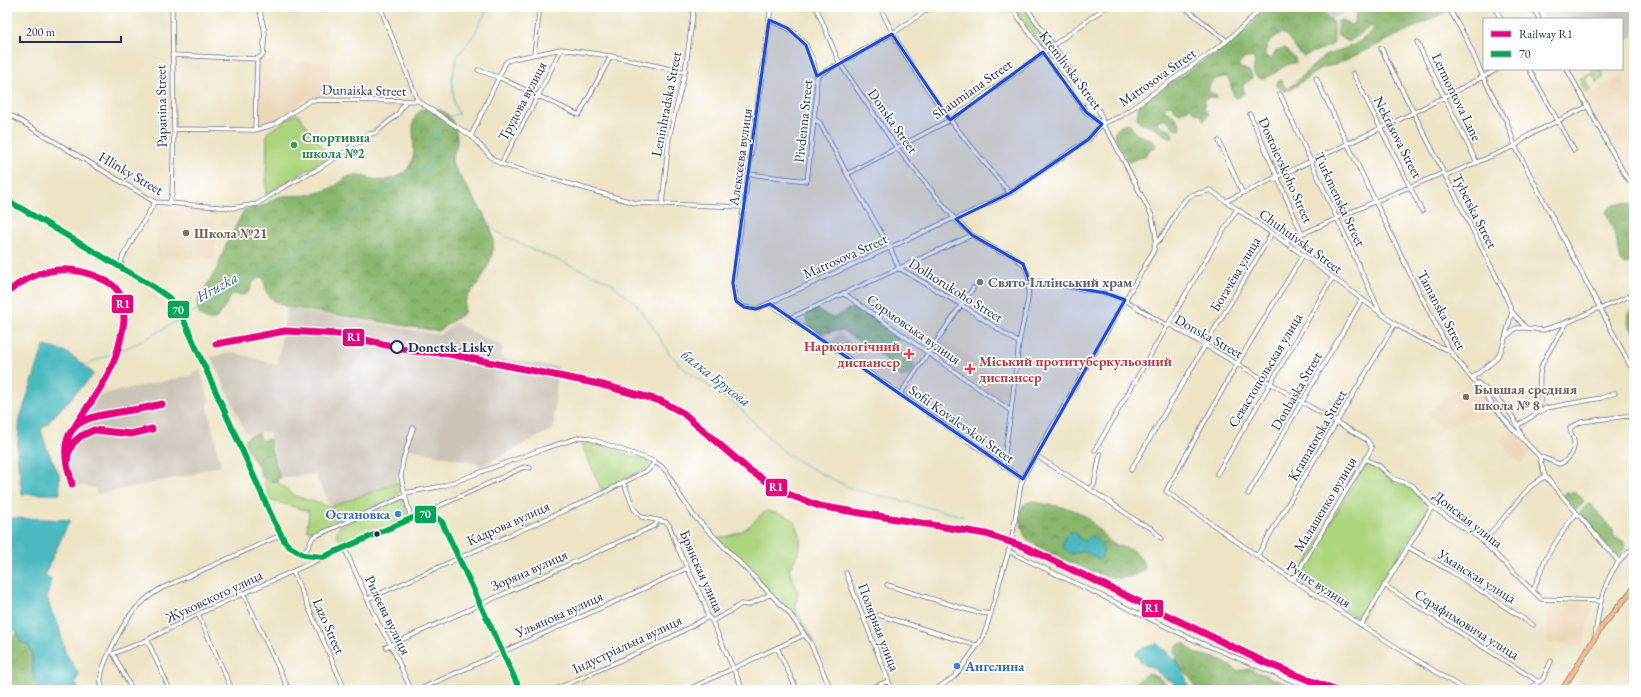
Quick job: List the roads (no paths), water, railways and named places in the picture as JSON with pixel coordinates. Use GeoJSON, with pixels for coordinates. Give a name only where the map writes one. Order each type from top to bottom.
{"type":"FeatureCollection","features":[{"type":"Feature","properties":{"kind":"main road"},"geometry":{"type":"LineString","coordinates":[[1562,690],[1603,625],[1634,588]]}},
{"type":"Feature","properties":{"kind":"street","name":"Papanina Street"},"geometry":{"type":"LineString","coordinates":[[169,204],[172,194],[174,129],[172,7]]}},
{"type":"Feature","properties":{"kind":"street"},"geometry":{"type":"LineString","coordinates":[[172,55],[257,59],[264,55],[264,33],[259,7]]}},
{"type":"Feature","properties":{"kind":"street"},"geometry":{"type":"LineString","coordinates":[[380,7],[418,101],[471,136],[501,164],[635,203],[744,207]]}},
{"type":"Feature","properties":{"kind":"street"},"geometry":{"type":"LineString","coordinates":[[534,54],[540,7]]}},
{"type":"Feature","properties":{"kind":"street","name":"Leninhradska Street"},"geometry":{"type":"LineString","coordinates":[[662,205],[669,137],[685,72],[694,7]]}},
{"type":"Feature","properties":{"kind":"street","name":"Алексєєва вулиця"},"geometry":{"type":"LineString","coordinates":[[744,307],[736,301],[734,283],[771,7]]}},
{"type":"Feature","properties":{"kind":"street","name":"Donska Street"},"geometry":{"type":"LineString","coordinates":[[816,7],[840,62],[897,148],[955,218],[972,235],[1000,252],[1009,254],[1023,264],[1029,280],[1106,294],[1125,300],[1167,326],[1171,325],[1368,440]]}},
{"type":"Feature","properties":{"kind":"street"},"geometry":{"type":"LineString","coordinates":[[880,7],[892,34],[950,120],[1010,193]]}},
{"type":"Feature","properties":{"kind":"street","name":"Pivdenna Street"},"geometry":{"type":"LineString","coordinates":[[749,174],[807,181],[817,76],[892,34],[931,7]]}},
{"type":"Feature","properties":{"kind":"street","name":"Kremlivska Street"},"geometry":{"type":"LineString","coordinates":[[1011,7],[1086,112],[1102,124],[1112,138],[1152,216],[1156,236],[1154,250],[1125,300]]}},
{"type":"Feature","properties":{"kind":"street","name":"Kremlivska Street"},"geometry":{"type":"LineString","coordinates":[[1026,7],[1100,113],[1102,124]]}},
{"type":"Feature","properties":{"kind":"street"},"geometry":{"type":"LineString","coordinates":[[1053,45],[1106,7]]}},
{"type":"Feature","properties":{"kind":"street"},"geometry":{"type":"LineString","coordinates":[[1184,7],[1227,41]]}},
{"type":"Feature","properties":{"kind":"street","name":"Matrosova Street"},"geometry":{"type":"LineString","coordinates":[[744,307],[756,309],[770,304],[820,279],[1010,193],[1088,139],[1102,124],[1121,116],[1227,41],[1263,7]]}},
{"type":"Feature","properties":{"kind":"street"},"geometry":{"type":"LineString","coordinates":[[1448,7],[1507,122],[1515,146],[1634,373]]}},
{"type":"Feature","properties":{"kind":"street"},"geometry":{"type":"LineString","coordinates":[[1494,7],[1500,18]]}},
{"type":"Feature","properties":{"kind":"street"},"geometry":{"type":"LineString","coordinates":[[1533,7],[1538,18]]}},
{"type":"Feature","properties":{"kind":"street"},"geometry":{"type":"LineString","coordinates":[[769,20],[798,35],[806,45],[813,60],[817,76]]}},
{"type":"Feature","properties":{"kind":"street","name":"Lermontova Lane"},"geometry":{"type":"LineString","coordinates":[[1417,42],[1477,163]]}},
{"type":"Feature","properties":{"kind":"street","name":"Shaumiana Street"},"geometry":{"type":"LineString","coordinates":[[847,174],[950,120],[1053,45]]}},
{"type":"Feature","properties":{"kind":"street","name":"Tybetska Street"},"geometry":{"type":"LineString","coordinates":[[1381,48],[1504,292],[1512,312],[1526,328]]}},
{"type":"Feature","properties":{"kind":"street"},"geometry":{"type":"LineString","coordinates":[[471,136],[498,77],[507,61],[513,59],[561,49],[611,56],[685,72]]}},
{"type":"Feature","properties":{"kind":"street","name":"Трудова вулиця"},"geometry":{"type":"LineString","coordinates":[[501,164],[538,96],[561,49]]}},
{"type":"Feature","properties":{"kind":"street"},"geometry":{"type":"LineString","coordinates":[[478,70],[498,77],[579,115],[611,56]]}},
{"type":"Feature","properties":{"kind":"street"},"geometry":{"type":"LineString","coordinates":[[256,130],[257,59]]}},
{"type":"Feature","properties":{"kind":"street"},"geometry":{"type":"LineString","coordinates":[[1226,200],[1413,113],[1496,70]]}},
{"type":"Feature","properties":{"kind":"street"},"geometry":{"type":"LineString","coordinates":[[1530,70],[1574,150]]}},
{"type":"Feature","properties":{"kind":"street"},"geometry":{"type":"LineString","coordinates":[[1568,70],[1626,177],[1634,186]]}},
{"type":"Feature","properties":{"kind":"street","name":"Nekrasova Street"},"geometry":{"type":"LineString","coordinates":[[1353,73],[1422,211]]}},
{"type":"Feature","properties":{"kind":"street","name":"Tamanska Street"},"geometry":{"type":"LineString","coordinates":[[1316,78],[1376,200],[1413,280],[1449,350],[1509,425],[1539,456],[1545,476],[1576,514],[1619,562]]}},
{"type":"Feature","properties":{"kind":"street","name":"Turkmenska Street"},"geometry":{"type":"LineString","coordinates":[[1280,94],[1380,313]]}},
{"type":"Feature","properties":{"kind":"street","name":"Dunaiska Street"},"geometry":{"type":"LineString","coordinates":[[174,129],[256,130],[273,125],[311,100],[418,101]]}},
{"type":"Feature","properties":{"kind":"street","name":"Hlinky Street"},"geometry":{"type":"LineString","coordinates":[[7,113],[155,202],[224,206],[232,208],[257,204],[282,188],[318,169],[354,144],[360,142],[366,135],[375,133],[398,114],[405,102]]}},
{"type":"Feature","properties":{"kind":"street"},"geometry":{"type":"LineString","coordinates":[[1284,242],[1376,200],[1410,186],[1477,163],[1515,146],[1529,135],[1588,106]]}},
{"type":"Feature","properties":{"kind":"street","name":"Dostoievskoho Street"},"geometry":{"type":"LineString","coordinates":[[1250,114],[1302,234]]}},
{"type":"Feature","properties":{"kind":"street"},"geometry":{"type":"LineString","coordinates":[[814,119],[820,123],[847,174],[890,248]]}},
{"type":"Feature","properties":{"kind":"street"},"geometry":{"type":"LineString","coordinates":[[1219,141],[1242,192]]}},
{"type":"Feature","properties":{"kind":"street","name":"Chuhuivska Street"},"geometry":{"type":"LineString","coordinates":[[1155,243],[1162,238],[1182,204],[1188,197],[1210,190],[1303,255],[1395,324],[1418,338],[1449,350]]}},
{"type":"Feature","properties":{"kind":"street"},"geometry":{"type":"LineString","coordinates":[[7,200],[125,270],[168,297],[174,303],[181,314],[285,542],[290,547],[304,555],[323,557]]}},
{"type":"Feature","properties":{"kind":"street"},"geometry":{"type":"LineString","coordinates":[[125,270],[122,263],[123,256],[155,202]]}},
{"type":"Feature","properties":{"kind":"street"},"geometry":{"type":"LineString","coordinates":[[1095,450],[1212,249],[1237,209]]}},
{"type":"Feature","properties":{"kind":"street","name":"Богачёва улица"},"geometry":{"type":"LineString","coordinates":[[1131,470],[1272,233]]}},
{"type":"Feature","properties":{"kind":"street"},"geometry":{"type":"LineString","coordinates":[[790,318],[972,235]]}},
{"type":"Feature","properties":{"kind":"street","name":"Dolhorukoho Street"},"geometry":{"type":"LineString","coordinates":[[890,248],[899,268],[962,305],[1020,343]]}},
{"type":"Feature","properties":{"kind":"street"},"geometry":{"type":"LineString","coordinates":[[1237,364],[1303,255]]}},
{"type":"Feature","properties":{"kind":"street","name":"Севастопольская улица"},"geometry":{"type":"LineString","coordinates":[[1217,474],[1333,277]]}},
{"type":"Feature","properties":{"kind":"street"},"geometry":{"type":"LineString","coordinates":[[1003,466],[1020,343],[1028,299],[1029,280]]}},
{"type":"Feature","properties":{"kind":"street"},"geometry":{"type":"LineString","coordinates":[[900,394],[973,288]]}},
{"type":"Feature","properties":{"kind":"street","name":"Сормовська вулиця"},"geometry":{"type":"LineString","coordinates":[[843,294],[1011,411]]}},
{"type":"Feature","properties":{"kind":"street"},"geometry":{"type":"LineString","coordinates":[[1506,337],[1516,328],[1543,330],[1600,309],[1634,294]]}},
{"type":"Feature","properties":{"kind":"street","name":"Donbaska Street"},"geometry":{"type":"LineString","coordinates":[[1248,494],[1362,299]]}},
{"type":"Feature","properties":{"kind":"street"},"geometry":{"type":"LineString","coordinates":[[935,690],[954,678],[978,646],[984,634],[992,614],[1008,552],[1023,479],[1035,455],[1125,300]]}},
{"type":"Feature","properties":{"kind":"street","name":"Sofii Kovalevskoi Street"},"geometry":{"type":"LineString","coordinates":[[770,304],[1023,479]]}},
{"type":"Feature","properties":{"kind":"street"},"geometry":{"type":"LineString","coordinates":[[1512,312],[1506,337],[1499,355],[1472,378],[1505,405],[1518,425],[1523,439]]}},
{"type":"Feature","properties":{"kind":"street"},"geometry":{"type":"LineString","coordinates":[[1537,413],[1541,404],[1540,379],[1542,366],[1568,321]]}},
{"type":"Feature","properties":{"kind":"street","name":"Kramatorska Street"},"geometry":{"type":"LineString","coordinates":[[1256,556],[1395,324]]}},
{"type":"Feature","properties":{"kind":"street","name":"Рунге вулиця"},"geometry":{"type":"LineString","coordinates":[[1237,364],[1166,491],[1256,556],[1361,625],[1465,690]]}},
{"type":"Feature","properties":{"kind":"street"},"geometry":{"type":"LineString","coordinates":[[1518,425],[1546,408],[1601,398],[1615,393]]}},
{"type":"Feature","properties":{"kind":"street"},"geometry":{"type":"LineString","coordinates":[[1539,456],[1559,464],[1562,463],[1570,456],[1574,448],[1574,438],[1570,432],[1571,427],[1581,422],[1633,415],[1634,428]]}},
{"type":"Feature","properties":{"kind":"street"},"geometry":{"type":"LineString","coordinates":[[411,519],[401,476],[403,460],[413,428]]}},
{"type":"Feature","properties":{"kind":"street"},"geometry":{"type":"LineString","coordinates":[[304,555],[313,537],[405,494],[443,486],[543,449],[581,437],[588,438],[655,462],[667,472],[679,494],[694,516],[790,614],[811,644],[831,690]]}},
{"type":"Feature","properties":{"kind":"street","name":"Малашенко вулиця"},"geometry":{"type":"LineString","coordinates":[[1293,580],[1372,448],[1368,440]]}},
{"type":"Feature","properties":{"kind":"street"},"geometry":{"type":"LineString","coordinates":[[1089,489],[1094,485],[1100,454]]}},
{"type":"Feature","properties":{"kind":"street"},"geometry":{"type":"LineString","coordinates":[[1035,455],[1113,504],[1138,522],[1151,528],[1161,538]]}},
{"type":"Feature","properties":{"kind":"street","name":"Донская улица"},"geometry":{"type":"LineString","coordinates":[[1365,459],[1378,465],[1394,479],[1412,486],[1432,507],[1481,540],[1541,599],[1601,601]]}},
{"type":"Feature","properties":{"kind":"street","name":"Кадрова вулиця"},"geometry":{"type":"LineString","coordinates":[[368,599],[458,557],[599,495],[623,481],[648,470],[655,462]]}},
{"type":"Feature","properties":{"kind":"street"},"geometry":{"type":"LineString","coordinates":[[520,690],[442,522],[433,515],[437,507],[524,467],[530,468]]}},
{"type":"Feature","properties":{"kind":"street"},"geometry":{"type":"LineString","coordinates":[[1481,540],[1489,535],[1530,487],[1545,476]]}},
{"type":"Feature","properties":{"kind":"street","name":"Брянская улица"},"geometry":{"type":"LineString","coordinates":[[623,481],[634,509],[642,517],[666,522],[669,525],[687,568],[705,604],[708,617],[712,621],[743,690]]}},
{"type":"Feature","properties":{"kind":"street"},"geometry":{"type":"LineString","coordinates":[[1361,625],[1432,507]]}},
{"type":"Feature","properties":{"kind":"street","name":"Жуковского улица"},"geometry":{"type":"LineString","coordinates":[[113,653],[147,640],[243,593],[422,514],[433,515]]}},
{"type":"Feature","properties":{"kind":"street"},"geometry":{"type":"LineString","coordinates":[[1533,591],[1548,554],[1576,514]]}},
{"type":"Feature","properties":{"kind":"street","name":"Зоряна вулиця"},"geometry":{"type":"LineString","coordinates":[[386,647],[654,526],[658,521]]}},
{"type":"Feature","properties":{"kind":"street"},"geometry":{"type":"LineString","coordinates":[[103,690],[100,678],[113,653],[122,628],[131,614],[147,597],[281,535]]}},
{"type":"Feature","properties":{"kind":"street","name":"Уманская улица"},"geometry":{"type":"LineString","coordinates":[[1408,547],[1452,572],[1533,625]]}},
{"type":"Feature","properties":{"kind":"street"},"geometry":{"type":"LineString","coordinates":[[1595,638],[1601,601],[1608,577],[1619,562],[1634,548]]}},
{"type":"Feature","properties":{"kind":"street","name":"Рилєєва вулиця"},"geometry":{"type":"LineString","coordinates":[[345,549],[378,623],[391,645],[411,690]]}},
{"type":"Feature","properties":{"kind":"street"},"geometry":{"type":"LineString","coordinates":[[1008,552],[1194,640],[1315,690]]}},
{"type":"Feature","properties":{"kind":"street","name":"Ульянова вулиця"},"geometry":{"type":"LineString","coordinates":[[418,690],[687,568]]}},
{"type":"Feature","properties":{"kind":"street","name":"Lazo Street"},"geometry":{"type":"LineString","coordinates":[[293,572],[346,690]]}},
{"type":"Feature","properties":{"kind":"street","name":"Полярная улица"},"geometry":{"type":"LineString","coordinates":[[846,573],[892,690]]}},
{"type":"Feature","properties":{"kind":"street"},"geometry":{"type":"LineString","coordinates":[[887,585],[975,612],[992,614]]}},
{"type":"Feature","properties":{"kind":"street","name":"Серафимовича улица"},"geometry":{"type":"LineString","coordinates":[[1384,585],[1539,682]]}},
{"type":"Feature","properties":{"kind":"street"},"geometry":{"type":"LineString","coordinates":[[243,593],[289,690]]}},
{"type":"Feature","properties":{"kind":"street"},"geometry":{"type":"LineString","coordinates":[[712,621],[741,604],[748,605],[771,594]]}},
{"type":"Feature","properties":{"kind":"street"},"geometry":{"type":"LineString","coordinates":[[198,614],[232,690]]}},
{"type":"Feature","properties":{"kind":"street"},"geometry":{"type":"LineString","coordinates":[[879,615],[978,646]]}},
{"type":"Feature","properties":{"kind":"street","name":"Індустріальна вулиця"},"geometry":{"type":"LineString","coordinates":[[554,690],[666,640],[708,617]]}},
{"type":"Feature","properties":{"kind":"street"},"geometry":{"type":"LineString","coordinates":[[687,690],[804,635]]}},
{"type":"Feature","properties":{"kind":"street"},"geometry":{"type":"LineString","coordinates":[[147,640],[170,690]]}},
{"type":"Feature","properties":{"kind":"street"},"geometry":{"type":"LineString","coordinates":[[777,648],[797,690]]}},
{"type":"Feature","properties":{"kind":"street"},"geometry":{"type":"LineString","coordinates":[[113,653],[132,690]]}},
{"type":"Feature","properties":{"kind":"street"},"geometry":{"type":"LineString","coordinates":[[1530,690],[1543,679],[1551,661]]}},
{"type":"Feature","properties":{"kind":"street"},"geometry":{"type":"LineString","coordinates":[[866,690],[888,681]]}},
{"type":"Feature","properties":{"kind":"water"},"geometry":{"type":"Polygon","coordinates":[[[44,346],[64,351],[78,360],[94,374],[41,430],[47,449],[59,474],[60,494],[22,494],[17,454],[20,418],[44,346]]]}},
{"type":"Feature","properties":{"kind":"water"},"geometry":{"type":"Polygon","coordinates":[[[13,518],[70,520],[45,575],[51,580],[47,596],[50,608],[59,627],[65,652],[79,674],[75,682],[79,690],[39,690],[33,674],[32,654],[28,645],[20,642],[18,633],[10,627],[7,614],[7,520],[13,518]]]}},
{"type":"Feature","properties":{"kind":"water"},"geometry":{"type":"Polygon","coordinates":[[[1071,532],[1075,532],[1080,539],[1085,542],[1091,536],[1097,540],[1103,551],[1101,558],[1098,559],[1086,552],[1068,552],[1064,547],[1064,541],[1066,536],[1071,532]]]}},
{"type":"Feature","properties":{"kind":"water"},"geometry":{"type":"Polygon","coordinates":[[[1157,644],[1178,664],[1191,690],[1182,690],[1176,687],[1172,681],[1166,679],[1150,666],[1146,666],[1141,662],[1135,653],[1137,653],[1138,650],[1157,644]]]}},
{"type":"Feature","properties":{"kind":"waterway","name":"Hruzka"},"geometry":{"type":"LineString","coordinates":[[450,116],[459,114],[454,104],[452,78],[457,57],[474,35],[486,11],[484,7]]}},
{"type":"Feature","properties":{"kind":"waterway","name":"Hruzka"},"geometry":{"type":"LineString","coordinates":[[84,365],[136,344],[281,263],[406,176],[414,173],[416,168],[429,170],[433,160],[431,157],[429,140],[432,134],[437,134],[441,123]]}},
{"type":"Feature","properties":{"kind":"waterway","name":"балка Брусова"},"geometry":{"type":"LineString","coordinates":[[437,134],[448,167],[464,201],[496,231],[524,246],[610,282],[637,305],[669,353],[685,370],[735,404],[785,453],[818,472],[853,489],[963,516]]}},
{"type":"Feature","properties":{"kind":"rail line","name":"R1"},"geometry":{"type":"LineString","coordinates":[[7,293],[28,278],[51,271],[63,270],[88,273],[100,278],[112,284],[121,296],[124,319],[118,350],[102,385],[74,428]]}},
{"type":"Feature","properties":{"kind":"rail line","name":"R1"},"geometry":{"type":"LineString","coordinates":[[216,344],[285,331],[339,334],[413,351],[444,353],[599,384],[661,401],[683,413],[749,470],[785,493],[819,506],[986,534],[1025,547],[1264,662],[1334,690]]}},
{"type":"Feature","properties":{"kind":"rail line","name":"R1"},"geometry":{"type":"LineString","coordinates":[[67,465],[66,449],[68,437],[74,428],[83,421],[105,414],[162,404]]}},
{"type":"Feature","properties":{"kind":"rail line","name":"R1"},"geometry":{"type":"LineString","coordinates":[[72,484],[67,465],[68,454],[73,443],[81,436],[94,430],[131,434],[152,429]]}},
{"type":"Feature","properties":{"kind":"place","name":"Спортивна школа №2"},"geometry":{"type":"Point","coordinates":[294,145]}},
{"type":"Feature","properties":{"kind":"place","name":"Школа №21"},"geometry":{"type":"Point","coordinates":[186,233]}},
{"type":"Feature","properties":{"kind":"place","name":"Свято-Іллінський храм"},"geometry":{"type":"Point","coordinates":[980,282]}},
{"type":"Feature","properties":{"kind":"place","name":"Donetsk-Lisky"},"geometry":{"type":"Point","coordinates":[397,347]}},
{"type":"Feature","properties":{"kind":"place","name":"Наркологічний диспансер"},"geometry":{"type":"Point","coordinates":[909,354]}},
{"type":"Feature","properties":{"kind":"place","name":"Міський протитуберкульозний диспансер"},"geometry":{"type":"Point","coordinates":[970,369]}},
{"type":"Feature","properties":{"kind":"place","name":"Бывшая средняя школа № 8"},"geometry":{"type":"Point","coordinates":[1466,397]}},
{"type":"Feature","properties":{"kind":"place","name":"Остановка"},"geometry":{"type":"Point","coordinates":[398,514]}},
{"type":"Feature","properties":{"kind":"place","name":"Ангелина"},"geometry":{"type":"Point","coordinates":[957,666]}}]}
